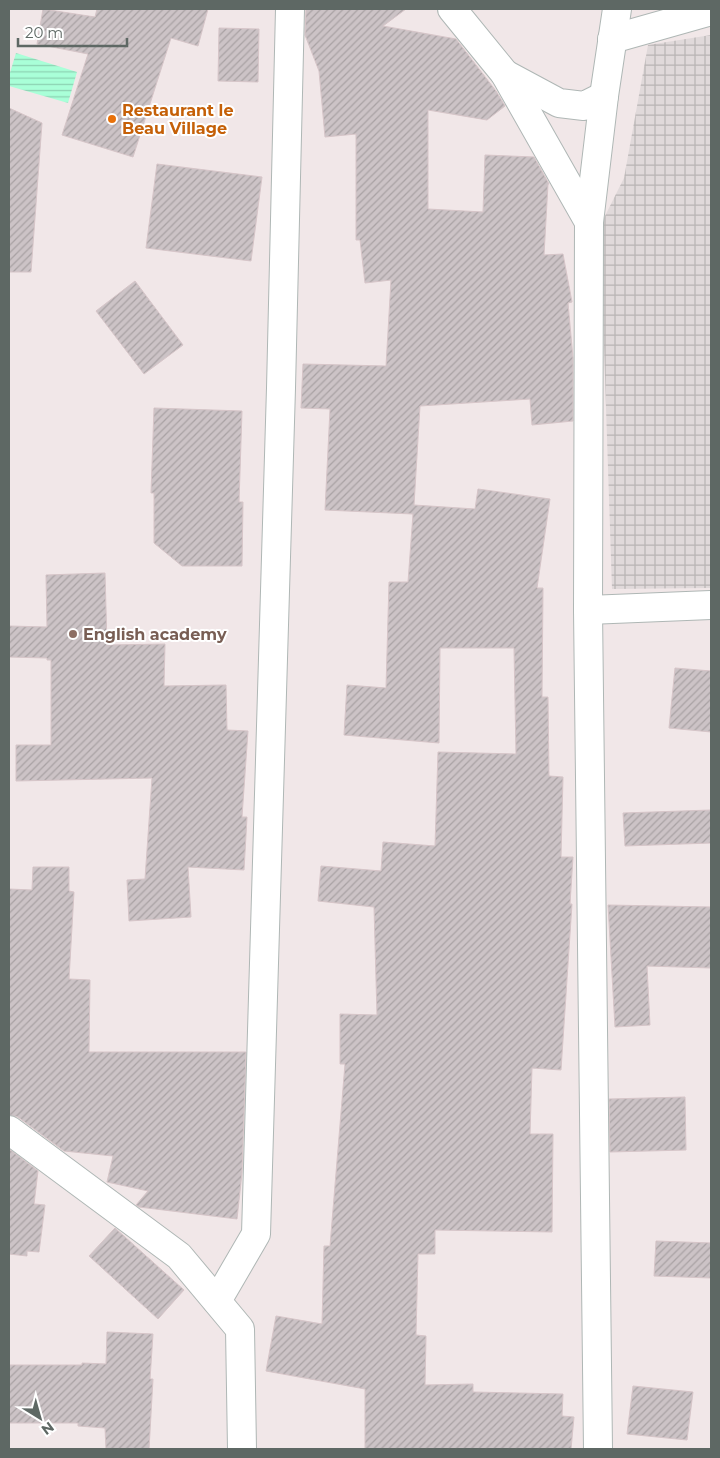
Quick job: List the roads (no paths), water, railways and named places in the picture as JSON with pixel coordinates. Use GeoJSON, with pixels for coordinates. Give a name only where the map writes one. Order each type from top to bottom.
{"type":"FeatureCollection","features":[{"type":"Feature","properties":{"kind":"street"},"geometry":{"type":"LineString","coordinates":[[217,1301],[256,1234],[281,398],[290,9]]}},
{"type":"Feature","properties":{"kind":"street"},"geometry":{"type":"LineString","coordinates":[[452,9],[505,74],[589,222]]}},
{"type":"Feature","properties":{"kind":"street"},"geometry":{"type":"LineString","coordinates":[[598,1449],[588,610],[589,222],[604,96],[617,9]]}},
{"type":"Feature","properties":{"kind":"street"},"geometry":{"type":"LineString","coordinates":[[612,39],[711,11]]}},
{"type":"Feature","properties":{"kind":"street"},"geometry":{"type":"LineString","coordinates":[[505,74],[559,103],[584,106],[604,96]]}},
{"type":"Feature","properties":{"kind":"street"},"geometry":{"type":"LineString","coordinates":[[588,610],[711,605]]}},
{"type":"Feature","properties":{"kind":"street"},"geometry":{"type":"LineString","coordinates":[[9,1130],[179,1256],[240,1329],[242,1449]]}},
{"type":"Feature","properties":{"kind":"place","name":"Restaurant le Beau Village"},"geometry":{"type":"Point","coordinates":[112,119]}},
{"type":"Feature","properties":{"kind":"place","name":"English academy"},"geometry":{"type":"Point","coordinates":[73,634]}}]}
